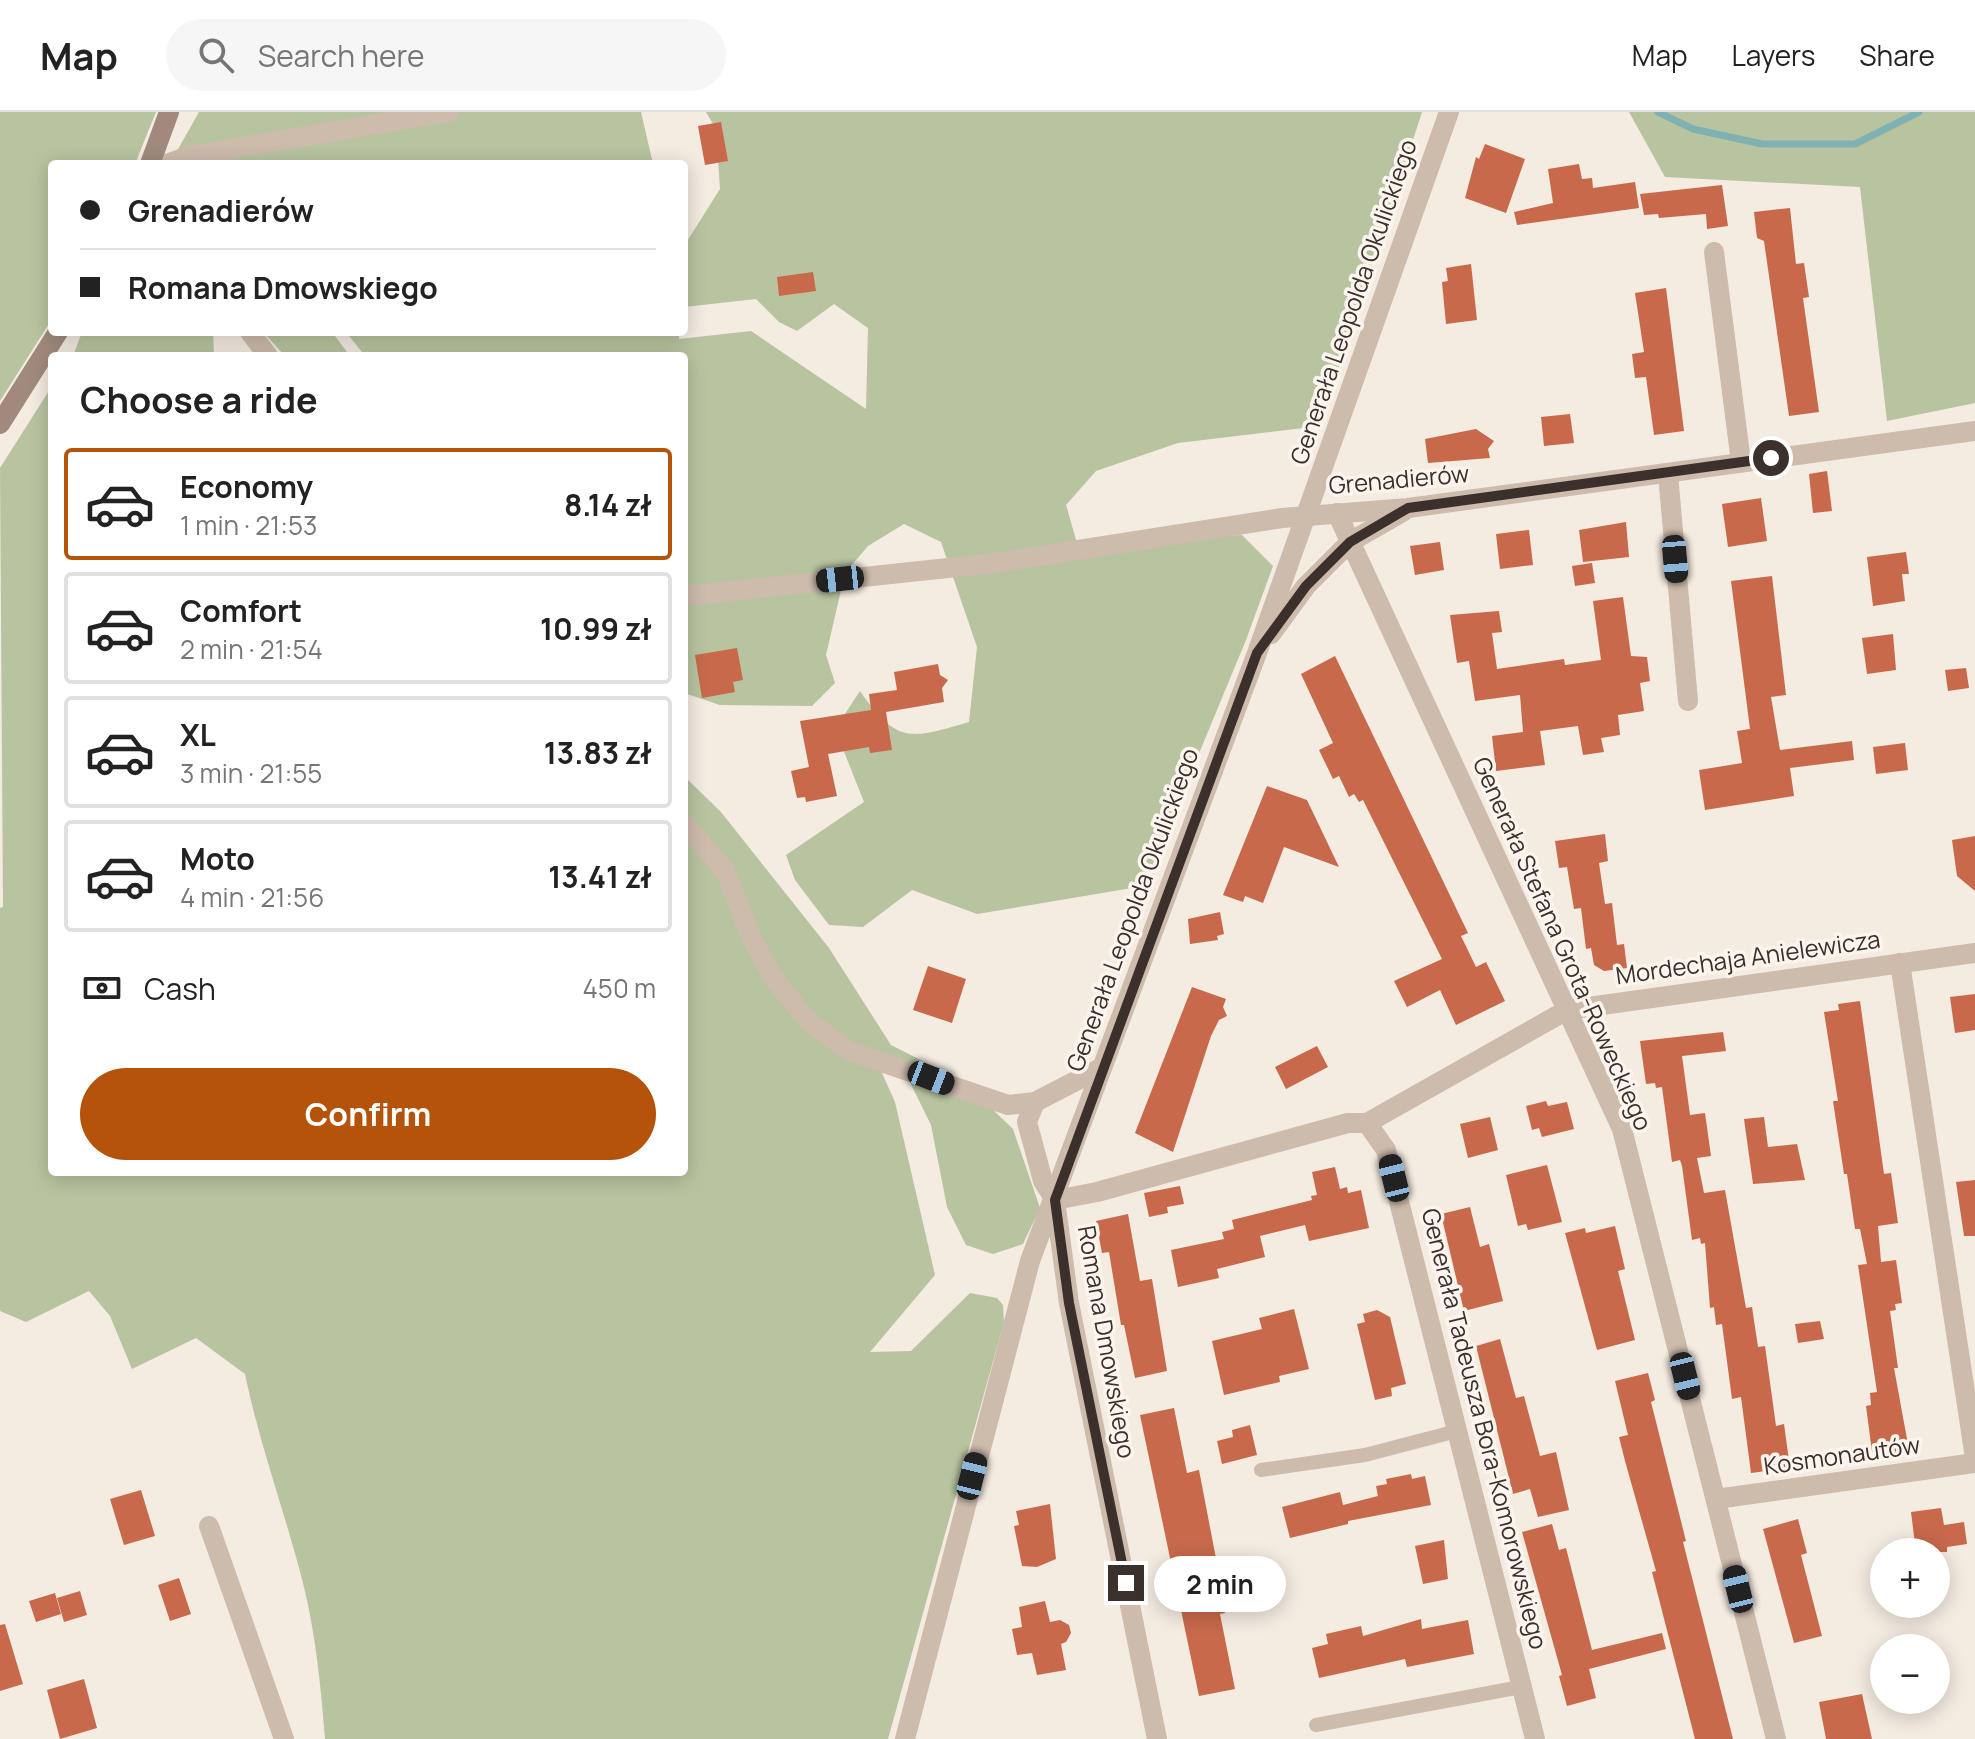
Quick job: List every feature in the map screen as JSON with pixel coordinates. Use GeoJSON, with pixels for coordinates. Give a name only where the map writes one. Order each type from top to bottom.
{"type":"FeatureCollection","features":[{"type":"Feature","properties":{"kind":"street"},"geometry":{"type":"LineString","coordinates":[[151,160],[169,112]]}},
{"type":"Feature","properties":{"kind":"street"},"geometry":{"type":"LineString","coordinates":[[178,160],[449,112]]}},
{"type":"Feature","properties":{"kind":"street","name":"Generała Leopolda Okulickiego"},"geometry":{"type":"LineString","coordinates":[[905,1739],[1017,1300],[1257,653],[1449,112]]}},
{"type":"Feature","properties":{"kind":"street"},"geometry":{"type":"LineString","coordinates":[[1714,252],[1741,462]]}},
{"type":"Feature","properties":{"kind":"street"},"geometry":{"type":"LineString","coordinates":[[0,424],[55,336]]}},
{"type":"Feature","properties":{"kind":"street","name":"Grenadierów"},"geometry":{"type":"LineString","coordinates":[[688,596],[995,563],[1307,515],[1408,508],[1975,431]]}},
{"type":"Feature","properties":{"kind":"street"},"geometry":{"type":"LineString","coordinates":[[1668,474],[1688,701]]}},
{"type":"Feature","properties":{"kind":"street"},"geometry":{"type":"LineString","coordinates":[[1257,653],[1306,586],[1350,542],[1408,508]]}},
{"type":"Feature","properties":{"kind":"street","name":"Generała Stefana Grota-Roweckiego"},"geometry":{"type":"LineString","coordinates":[[1337,513],[1622,1129],[1776,1739]]}},
{"type":"Feature","properties":{"kind":"street"},"geometry":{"type":"LineString","coordinates":[[688,828],[725,871],[774,979],[808,1021],[849,1051],[1008,1105],[1035,1102],[1101,1068]]}},
{"type":"Feature","properties":{"kind":"street","name":"Mordechaja Anielewicza"},"geometry":{"type":"LineString","coordinates":[[1367,1123],[1567,1010],[1975,953]]}},
{"type":"Feature","properties":{"kind":"street","name":"Kosmonautów"},"geometry":{"type":"LineString","coordinates":[[1716,1499],[1975,1460],[1900,963]]}},
{"type":"Feature","properties":{"kind":"street","name":"Romana Dmowskiego"},"geometry":{"type":"LineString","coordinates":[[1035,1102],[1027,1122],[1043,1181],[1055,1200],[1069,1303],[1157,1739]]}},
{"type":"Feature","properties":{"kind":"street"},"geometry":{"type":"LineString","coordinates":[[1055,1200],[1097,1192],[1348,1123],[1367,1123]]}},
{"type":"Feature","properties":{"kind":"street","name":"Generała Tadeusza Bora-Komorowskiego"},"geometry":{"type":"LineString","coordinates":[[1367,1123],[1386,1150],[1535,1739]]}},
{"type":"Feature","properties":{"kind":"street"},"geometry":{"type":"LineString","coordinates":[[209,1526],[284,1739]]}},
{"type":"Feature","properties":{"kind":"lane"},"geometry":{"type":"LineString","coordinates":[[1261,1470],[1365,1455],[1457,1431]]}},
{"type":"Feature","properties":{"kind":"lane"},"geometry":{"type":"LineString","coordinates":[[1316,1725],[1521,1687]]}},
{"type":"Feature","properties":{"kind":"green space"},"geometry":{"type":"Polygon","coordinates":[[[0,112],[156,112],[137,160],[48,160],[48,325],[0,401],[0,112]]]}},
{"type":"Feature","properties":{"kind":"green space"},"geometry":{"type":"Polygon","coordinates":[[[199,112],[641,112],[652,160],[195,160],[177,151],[199,112]]]}},
{"type":"Feature","properties":{"kind":"green space"},"geometry":{"type":"Polygon","coordinates":[[[706,112],[1422,112],[1320,426],[1178,443],[1096,471],[1066,505],[1077,543],[1242,535],[1273,566],[1246,640],[1144,886],[977,914],[912,890],[863,927],[829,925],[795,880],[786,855],[864,802],[835,729],[860,691],[884,721],[907,733],[933,732],[969,722],[977,647],[941,542],[904,524],[868,546],[845,573],[826,655],[835,683],[812,706],[720,705],[688,694],[688,352],[362,352],[349,336],[679,336],[679,339],[751,331],[866,409],[868,328],[834,304],[797,331],[779,322],[756,299],[688,307],[688,240],[720,189],[716,129],[706,112]]]}},
{"type":"Feature","properties":{"kind":"green space"},"geometry":{"type":"Polygon","coordinates":[[[1629,112],[1975,112],[1975,403],[1887,421],[1860,187],[1665,177],[1629,112]]]}},
{"type":"Feature","properties":{"kind":"green space"},"geometry":{"type":"Polygon","coordinates":[[[80,336],[213,336],[214,352],[74,352],[80,336]]]}},
{"type":"Feature","properties":{"kind":"green space"},"geometry":{"type":"Polygon","coordinates":[[[267,336],[335,336],[347,352],[281,352],[267,336]]]}},
{"type":"Feature","properties":{"kind":"green space"},"geometry":{"type":"Polygon","coordinates":[[[48,392],[48,1176],[688,1176],[688,780],[721,812],[829,948],[891,1045],[964,1082],[1013,1129],[1040,1208],[1023,1244],[993,1254],[966,1245],[947,1207],[931,1125],[898,1058],[873,1053],[895,1102],[935,1275],[870,1352],[911,1351],[970,1293],[997,1298],[1003,1305],[1004,1322],[888,1739],[325,1739],[318,1663],[308,1606],[245,1374],[196,1338],[132,1369],[110,1316],[89,1291],[26,1322],[0,1311],[0,908],[3,907],[0,468],[48,392]]]}},
{"type":"Feature","properties":{"kind":"building"},"geometry":{"type":"Polygon","coordinates":[[[721,122],[728,161],[705,165],[698,126],[721,122]]]}},
{"type":"Feature","properties":{"kind":"building"},"geometry":{"type":"Polygon","coordinates":[[[1485,144],[1525,159],[1506,213],[1465,198],[1476,157],[1479,159],[1485,144]]]}},
{"type":"Feature","properties":{"kind":"building"},"geometry":{"type":"Polygon","coordinates":[[[1579,164],[1582,179],[1592,178],[1593,188],[1635,182],[1639,208],[1517,225],[1514,212],[1553,203],[1548,169],[1579,164]]]}},
{"type":"Feature","properties":{"kind":"building"},"geometry":{"type":"Polygon","coordinates":[[[1722,185],[1728,226],[1707,229],[1706,214],[1659,218],[1658,214],[1644,215],[1640,194],[1722,185]]]}},
{"type":"Feature","properties":{"kind":"building"},"geometry":{"type":"Polygon","coordinates":[[[1790,208],[1796,264],[1804,263],[1809,297],[1803,298],[1819,412],[1789,416],[1764,241],[1757,238],[1754,212],[1790,208]]]}},
{"type":"Feature","properties":{"kind":"building"},"geometry":{"type":"Polygon","coordinates":[[[1471,264],[1477,320],[1446,324],[1442,282],[1448,281],[1446,268],[1471,264]]]}},
{"type":"Feature","properties":{"kind":"building"},"geometry":{"type":"Polygon","coordinates":[[[813,272],[816,291],[779,296],[777,277],[813,272]]]}},
{"type":"Feature","properties":{"kind":"building"},"geometry":{"type":"Polygon","coordinates":[[[1666,288],[1684,431],[1654,435],[1646,377],[1635,378],[1632,354],[1644,352],[1635,293],[1666,288]]]}},
{"type":"Feature","properties":{"kind":"building"},"geometry":{"type":"Polygon","coordinates":[[[1570,414],[1574,443],[1544,446],[1541,417],[1570,414]]]}},
{"type":"Feature","properties":{"kind":"building"},"geometry":{"type":"Polygon","coordinates":[[[1476,429],[1494,441],[1488,449],[1490,458],[1428,463],[1425,439],[1476,429]]]}},
{"type":"Feature","properties":{"kind":"building"},"geometry":{"type":"Polygon","coordinates":[[[1827,471],[1832,511],[1813,513],[1809,474],[1827,471]]]}},
{"type":"Feature","properties":{"kind":"building"},"geometry":{"type":"Polygon","coordinates":[[[1761,498],[1767,541],[1728,547],[1722,504],[1761,498]]]}},
{"type":"Feature","properties":{"kind":"building"},"geometry":{"type":"Polygon","coordinates":[[[1626,522],[1629,557],[1583,562],[1579,530],[1626,522]]]}},
{"type":"Feature","properties":{"kind":"building"},"geometry":{"type":"Polygon","coordinates":[[[1529,530],[1533,565],[1500,569],[1496,534],[1529,530]]]}},
{"type":"Feature","properties":{"kind":"building"},"geometry":{"type":"Polygon","coordinates":[[[1440,542],[1444,570],[1415,575],[1410,546],[1440,542]]]}},
{"type":"Feature","properties":{"kind":"building"},"geometry":{"type":"Polygon","coordinates":[[[1906,552],[1909,574],[1902,574],[1905,601],[1873,606],[1867,557],[1906,552]]]}},
{"type":"Feature","properties":{"kind":"building"},"geometry":{"type":"Polygon","coordinates":[[[1592,563],[1595,583],[1575,586],[1572,566],[1592,563]]]}},
{"type":"Feature","properties":{"kind":"building"},"geometry":{"type":"Polygon","coordinates":[[[1772,576],[1786,695],[1771,697],[1780,750],[1852,741],[1854,760],[1790,768],[1794,796],[1705,810],[1699,770],[1742,763],[1737,731],[1750,729],[1731,581],[1772,576]]]}},
{"type":"Feature","properties":{"kind":"building"},"geometry":{"type":"Polygon","coordinates":[[[1623,597],[1631,656],[1647,657],[1650,681],[1640,683],[1644,711],[1618,715],[1620,735],[1601,738],[1604,752],[1583,755],[1578,726],[1540,731],[1545,765],[1496,771],[1492,736],[1523,732],[1520,695],[1475,701],[1469,661],[1457,663],[1450,615],[1499,611],[1502,632],[1492,633],[1497,669],[1564,659],[1565,665],[1601,660],[1593,601],[1623,597]]]}},
{"type":"Feature","properties":{"kind":"building"},"geometry":{"type":"Polygon","coordinates":[[[1893,634],[1896,670],[1867,674],[1862,638],[1893,634]]]}},
{"type":"Feature","properties":{"kind":"building"},"geometry":{"type":"Polygon","coordinates":[[[737,648],[743,680],[733,682],[735,692],[702,698],[695,655],[737,648]]]}},
{"type":"Feature","properties":{"kind":"building"},"geometry":{"type":"Polygon","coordinates":[[[1335,656],[1468,933],[1461,936],[1476,967],[1486,962],[1505,1001],[1456,1025],[1440,990],[1407,1007],[1394,981],[1442,959],[1363,800],[1359,802],[1354,794],[1349,797],[1339,776],[1333,779],[1319,750],[1333,743],[1301,674],[1335,656]]]}},
{"type":"Feature","properties":{"kind":"building"},"geometry":{"type":"Polygon","coordinates":[[[938,664],[940,675],[948,680],[942,688],[944,702],[886,712],[892,750],[870,753],[869,747],[828,754],[837,796],[806,802],[805,797],[797,798],[791,771],[809,767],[800,721],[871,710],[869,694],[897,690],[894,672],[938,664]]]}},
{"type":"Feature","properties":{"kind":"building"},"geometry":{"type":"Polygon","coordinates":[[[1966,668],[1969,688],[1948,691],[1945,670],[1966,668]]]}},
{"type":"Feature","properties":{"kind":"building"},"geometry":{"type":"Polygon","coordinates":[[[1905,743],[1908,770],[1876,774],[1873,747],[1905,743]]]}},
{"type":"Feature","properties":{"kind":"building"},"geometry":{"type":"Polygon","coordinates":[[[1267,786],[1307,800],[1339,867],[1284,847],[1263,903],[1245,896],[1243,902],[1223,895],[1267,786]]]}},
{"type":"Feature","properties":{"kind":"building"},"geometry":{"type":"Polygon","coordinates":[[[1605,834],[1608,861],[1599,863],[1605,904],[1612,903],[1617,945],[1624,944],[1627,968],[1604,971],[1594,965],[1591,948],[1586,949],[1581,908],[1574,909],[1567,867],[1559,868],[1555,841],[1605,834]]]}},
{"type":"Feature","properties":{"kind":"building"},"geometry":{"type":"Polygon","coordinates":[[[1975,836],[1975,891],[1957,876],[1952,840],[1975,836]]]}},
{"type":"Feature","properties":{"kind":"building"},"geometry":{"type":"Polygon","coordinates":[[[1220,912],[1224,934],[1217,936],[1218,940],[1190,944],[1188,919],[1220,912]]]}},
{"type":"Feature","properties":{"kind":"building"},"geometry":{"type":"Polygon","coordinates":[[[928,966],[966,979],[952,1023],[913,1010],[928,966]]]}},
{"type":"Feature","properties":{"kind":"building"},"geometry":{"type":"Polygon","coordinates":[[[1192,987],[1226,999],[1223,1007],[1227,1016],[1219,1020],[1211,1036],[1173,1152],[1135,1133],[1192,987]]]}},
{"type":"Feature","properties":{"kind":"building"},"geometry":{"type":"Polygon","coordinates":[[[1975,994],[1975,1030],[1955,1033],[1950,997],[1975,994]]]}},
{"type":"Feature","properties":{"kind":"building"},"geometry":{"type":"Polygon","coordinates":[[[1860,1001],[1884,1174],[1891,1173],[1898,1223],[1878,1226],[1881,1262],[1896,1260],[1902,1303],[1895,1304],[1896,1310],[1890,1311],[1898,1368],[1894,1368],[1909,1450],[1890,1453],[1890,1450],[1872,1452],[1866,1406],[1871,1405],[1870,1393],[1877,1392],[1858,1265],[1867,1264],[1860,1229],[1855,1229],[1847,1174],[1844,1174],[1833,1101],[1838,1101],[1824,1012],[1839,1010],[1838,1004],[1860,1001]]]}},
{"type":"Feature","properties":{"kind":"building"},"geometry":{"type":"Polygon","coordinates":[[[1723,1032],[1726,1051],[1682,1056],[1690,1115],[1705,1113],[1711,1156],[1697,1158],[1704,1193],[1725,1190],[1746,1308],[1752,1307],[1758,1347],[1765,1346],[1776,1426],[1784,1424],[1790,1468],[1751,1473],[1741,1397],[1732,1399],[1722,1324],[1716,1325],[1714,1307],[1710,1308],[1705,1243],[1701,1244],[1700,1238],[1692,1240],[1682,1166],[1680,1160],[1672,1162],[1662,1087],[1656,1088],[1655,1083],[1646,1084],[1640,1041],[1723,1032]]]}},
{"type":"Feature","properties":{"kind":"building"},"geometry":{"type":"Polygon","coordinates":[[[1317,1046],[1328,1067],[1286,1089],[1275,1067],[1317,1046]]]}},
{"type":"Feature","properties":{"kind":"building"},"geometry":{"type":"Polygon","coordinates":[[[1546,1101],[1548,1106],[1567,1102],[1574,1129],[1542,1137],[1539,1128],[1532,1130],[1526,1106],[1546,1101]]]}},
{"type":"Feature","properties":{"kind":"building"},"geometry":{"type":"Polygon","coordinates":[[[1490,1117],[1498,1150],[1468,1158],[1460,1124],[1490,1117]]]}},
{"type":"Feature","properties":{"kind":"building"},"geometry":{"type":"Polygon","coordinates":[[[1764,1117],[1768,1147],[1797,1144],[1805,1180],[1753,1184],[1744,1119],[1764,1117]]]}},
{"type":"Feature","properties":{"kind":"building"},"geometry":{"type":"Polygon","coordinates":[[[1547,1165],[1562,1222],[1528,1230],[1526,1224],[1518,1226],[1506,1175],[1547,1165]]]}},
{"type":"Feature","properties":{"kind":"building"},"geometry":{"type":"Polygon","coordinates":[[[1335,1167],[1340,1189],[1347,1187],[1348,1193],[1361,1190],[1369,1228],[1309,1241],[1305,1225],[1260,1236],[1265,1257],[1217,1269],[1219,1278],[1178,1287],[1171,1250],[1224,1239],[1222,1232],[1234,1229],[1232,1220],[1312,1200],[1311,1196],[1317,1195],[1312,1172],[1335,1167]]]}},
{"type":"Feature","properties":{"kind":"building"},"geometry":{"type":"Polygon","coordinates":[[[1975,1180],[1975,1236],[1964,1236],[1956,1182],[1975,1180]]]}},
{"type":"Feature","properties":{"kind":"building"},"geometry":{"type":"Polygon","coordinates":[[[1180,1186],[1184,1204],[1167,1207],[1168,1213],[1149,1217],[1144,1193],[1180,1186]]]}},
{"type":"Feature","properties":{"kind":"building"},"geometry":{"type":"Polygon","coordinates":[[[1470,1207],[1480,1247],[1489,1244],[1503,1301],[1464,1311],[1441,1214],[1470,1207]]]}},
{"type":"Feature","properties":{"kind":"building"},"geometry":{"type":"Polygon","coordinates":[[[1128,1214],[1140,1281],[1152,1279],[1167,1371],[1135,1378],[1124,1325],[1121,1325],[1109,1252],[1102,1253],[1096,1221],[1128,1214]]]}},
{"type":"Feature","properties":{"kind":"building"},"geometry":{"type":"Polygon","coordinates":[[[1615,1226],[1625,1269],[1618,1271],[1635,1340],[1597,1350],[1565,1233],[1585,1228],[1586,1233],[1615,1226]]]}},
{"type":"Feature","properties":{"kind":"building"},"geometry":{"type":"Polygon","coordinates":[[[1294,1309],[1309,1369],[1279,1376],[1280,1382],[1224,1395],[1212,1341],[1262,1329],[1259,1318],[1294,1309]]]}},
{"type":"Feature","properties":{"kind":"building"},"geometry":{"type":"Polygon","coordinates":[[[1377,1310],[1390,1317],[1406,1384],[1391,1388],[1392,1396],[1375,1400],[1357,1324],[1365,1322],[1363,1314],[1377,1310]]]}},
{"type":"Feature","properties":{"kind":"building"},"geometry":{"type":"Polygon","coordinates":[[[1820,1321],[1824,1339],[1798,1343],[1795,1324],[1820,1321]]]}},
{"type":"Feature","properties":{"kind":"building"},"geometry":{"type":"Polygon","coordinates":[[[1500,1339],[1516,1398],[1524,1396],[1540,1456],[1556,1452],[1569,1510],[1538,1517],[1530,1489],[1513,1494],[1476,1346],[1500,1339]]]}},
{"type":"Feature","properties":{"kind":"building"},"geometry":{"type":"Polygon","coordinates":[[[1648,1373],[1655,1400],[1651,1402],[1686,1541],[1683,1542],[1733,1739],[1695,1739],[1652,1572],[1656,1571],[1619,1437],[1628,1435],[1615,1381],[1648,1373]]]}},
{"type":"Feature","properties":{"kind":"building"},"geometry":{"type":"Polygon","coordinates":[[[1174,1408],[1187,1473],[1199,1470],[1218,1569],[1225,1613],[1220,1614],[1235,1689],[1199,1696],[1140,1415],[1174,1408]]]}},
{"type":"Feature","properties":{"kind":"building"},"geometry":{"type":"Polygon","coordinates":[[[1250,1425],[1257,1455],[1222,1464],[1217,1441],[1233,1437],[1232,1430],[1250,1425]]]}},
{"type":"Feature","properties":{"kind":"building"},"geometry":{"type":"Polygon","coordinates":[[[1411,1474],[1412,1479],[1425,1476],[1431,1505],[1348,1521],[1348,1524],[1290,1538],[1282,1507],[1340,1492],[1343,1505],[1378,1496],[1376,1486],[1387,1484],[1386,1479],[1411,1474]]]}},
{"type":"Feature","properties":{"kind":"building"},"geometry":{"type":"Polygon","coordinates":[[[141,1490],[155,1536],[124,1545],[110,1499],[141,1490]]]}},
{"type":"Feature","properties":{"kind":"building"},"geometry":{"type":"Polygon","coordinates":[[[1050,1504],[1056,1559],[1037,1567],[1022,1566],[1014,1526],[1019,1525],[1016,1511],[1050,1504]]]}},
{"type":"Feature","properties":{"kind":"building"},"geometry":{"type":"Polygon","coordinates":[[[1941,1508],[1944,1525],[1964,1522],[1967,1544],[1950,1547],[1950,1538],[1914,1538],[1911,1512],[1941,1508]]]}},
{"type":"Feature","properties":{"kind":"building"},"geometry":{"type":"Polygon","coordinates":[[[1798,1519],[1807,1553],[1801,1555],[1822,1636],[1794,1643],[1763,1529],[1798,1519]]]}},
{"type":"Feature","properties":{"kind":"building"},"geometry":{"type":"Polygon","coordinates":[[[1552,1524],[1559,1550],[1566,1548],[1592,1650],[1662,1633],[1666,1649],[1589,1669],[1596,1698],[1567,1706],[1559,1676],[1562,1675],[1522,1532],[1552,1524]]]}},
{"type":"Feature","properties":{"kind":"building"},"geometry":{"type":"Polygon","coordinates":[[[1444,1540],[1448,1579],[1423,1584],[1415,1546],[1444,1540]]]}},
{"type":"Feature","properties":{"kind":"building"},"geometry":{"type":"Polygon","coordinates":[[[179,1578],[191,1614],[170,1621],[158,1585],[179,1578]]]}},
{"type":"Feature","properties":{"kind":"building"},"geometry":{"type":"Polygon","coordinates":[[[80,1591],[87,1615],[64,1622],[57,1598],[80,1591]]]}},
{"type":"Feature","properties":{"kind":"building"},"geometry":{"type":"Polygon","coordinates":[[[55,1593],[61,1614],[36,1622],[29,1601],[55,1593]]]}},
{"type":"Feature","properties":{"kind":"building"},"geometry":{"type":"Polygon","coordinates":[[[1045,1601],[1050,1622],[1060,1620],[1069,1625],[1071,1633],[1061,1644],[1066,1670],[1037,1675],[1032,1653],[1017,1655],[1012,1629],[1022,1627],[1019,1607],[1045,1601]]]}},
{"type":"Feature","properties":{"kind":"building"},"geometry":{"type":"Polygon","coordinates":[[[1421,1619],[1422,1629],[1468,1620],[1474,1654],[1407,1667],[1405,1659],[1319,1678],[1312,1648],[1328,1644],[1326,1634],[1361,1626],[1363,1636],[1421,1619]]]}},
{"type":"Feature","properties":{"kind":"building"},"geometry":{"type":"Polygon","coordinates":[[[5,1624],[23,1684],[0,1691],[0,1625],[5,1624]]]}},
{"type":"Feature","properties":{"kind":"building"},"geometry":{"type":"Polygon","coordinates":[[[84,1679],[97,1728],[60,1739],[47,1690],[84,1679]]]}},
{"type":"Feature","properties":{"kind":"building"},"geometry":{"type":"Polygon","coordinates":[[[1862,1694],[1872,1739],[1826,1739],[1819,1702],[1862,1694]]]}},
{"type":"Feature","properties":{"kind":"waterway"},"geometry":{"type":"LineString","coordinates":[[1658,112],[1693,129],[1762,144],[1855,144],[1919,112]]}},
{"type":"Feature","properties":{"kind":"route"},"geometry":{"type":"LineString","coordinates":[[1126,1583],[1069,1303],[1055,1200],[1101,1068],[1257,653],[1306,586],[1350,542],[1408,508],[1771,458]]}}]}
